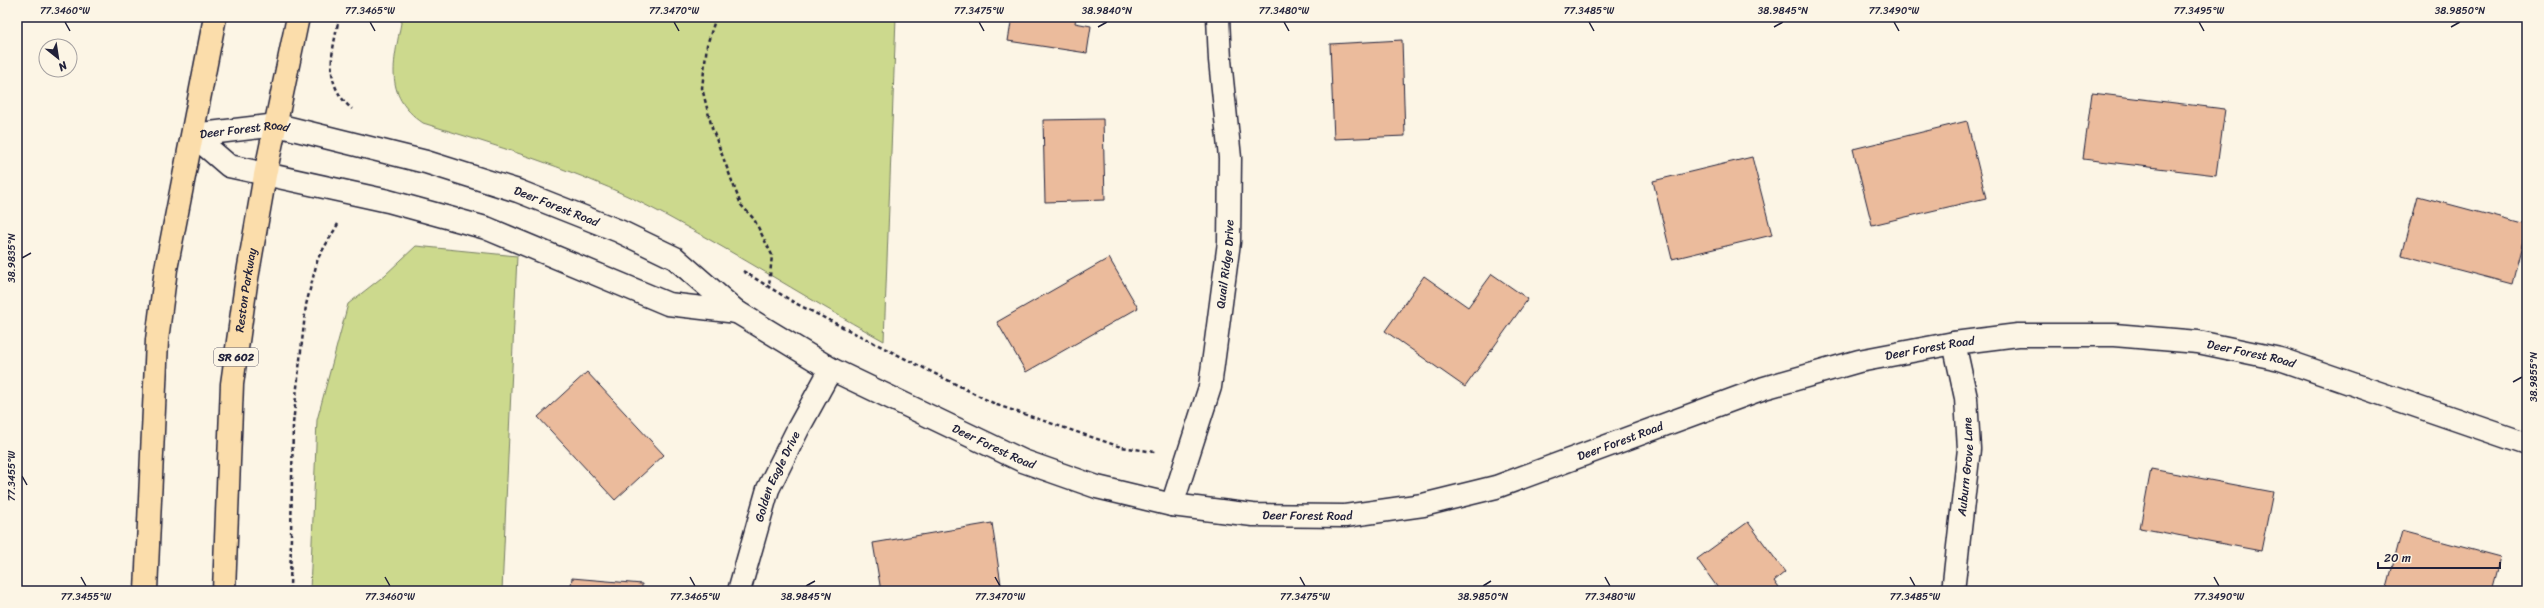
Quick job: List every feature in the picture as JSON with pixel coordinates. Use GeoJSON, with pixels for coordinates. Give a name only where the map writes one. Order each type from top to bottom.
{"type":"FeatureCollection","features":[{"type":"Feature","properties":{"kind":"main road"},"geometry":{"type":"LineString","coordinates":[[146,591],[157,340],[166,269],[215,17]]}},
{"type":"Feature","properties":{"kind":"main road","name":"Reston Parkway"},"geometry":{"type":"LineString","coordinates":[[224,591],[232,384],[246,284],[265,175],[277,125],[298,17]]}},
{"type":"Feature","properties":{"kind":"street","name":"Quail Ridge Drive"},"geometry":{"type":"LineString","coordinates":[[1172,505],[1210,387],[1229,242],[1230,158],[1220,60],[1218,17]]}},
{"type":"Feature","properties":{"kind":"street","name":"Deer Forest Road"},"geometry":{"type":"LineString","coordinates":[[193,135],[277,125],[426,162],[518,191],[619,231],[675,258],[737,312],[831,369],[1023,461],[1097,487],[1172,505],[1253,515],[1345,516],[1423,505],[1496,487],[1764,388],[1859,361],[1954,343],[2018,335],[2114,335],[2198,342],[2280,359],[2527,444]]}},
{"type":"Feature","properties":{"kind":"street","name":"Deer Forest Road"},"geometry":{"type":"LineString","coordinates":[[193,135],[229,166],[366,197],[486,228],[668,304],[737,312]]}},
{"type":"Feature","properties":{"kind":"street","name":"Auburn Grove Lane"},"geometry":{"type":"LineString","coordinates":[[1953,591],[1969,449],[1966,398],[1954,343]]}},
{"type":"Feature","properties":{"kind":"street","name":"Golden Eagle Drive"},"geometry":{"type":"LineString","coordinates":[[739,591],[768,489],[798,428],[831,369]]}},
{"type":"Feature","properties":{"kind":"path"},"geometry":{"type":"LineString","coordinates":[[339,17],[330,67],[340,97],[357,112]]}},
{"type":"Feature","properties":{"kind":"path"},"geometry":{"type":"LineString","coordinates":[[716,17],[708,45],[702,88],[712,128],[741,205],[754,219],[772,255],[769,286]]}},
{"type":"Feature","properties":{"kind":"path"},"geometry":{"type":"LineString","coordinates":[[290,591],[293,424],[306,305],[318,258],[333,230],[366,197]]}},
{"type":"Feature","properties":{"kind":"path"},"geometry":{"type":"LineString","coordinates":[[736,266],[801,306],[997,405],[1121,447],[1188,456]]}},
{"type":"Feature","properties":{"kind":"green space"},"geometry":{"type":"Polygon","coordinates":[[[402,17],[896,17],[884,341],[698,233],[609,187],[503,148],[423,123],[410,112],[401,100],[396,88],[394,62],[402,17]]]}},
{"type":"Feature","properties":{"kind":"green space"},"geometry":{"type":"Polygon","coordinates":[[[416,246],[517,256],[502,591],[310,591],[317,420],[348,304],[385,275],[416,246]]]}},
{"type":"Feature","properties":{"kind":"building"},"geometry":{"type":"Polygon","coordinates":[[[1012,17],[1076,17],[1075,23],[1091,26],[1087,53],[1008,41],[1012,17]]]}},
{"type":"Feature","properties":{"kind":"building"},"geometry":{"type":"Polygon","coordinates":[[[1402,40],[1405,136],[1334,139],[1330,44],[1402,40]]]}},
{"type":"Feature","properties":{"kind":"building"},"geometry":{"type":"Polygon","coordinates":[[[2092,93],[2225,109],[2216,175],[2083,159],[2092,93]]]}},
{"type":"Feature","properties":{"kind":"building"},"geometry":{"type":"Polygon","coordinates":[[[1103,119],[1105,200],[1045,202],[1043,120],[1103,119]]]}},
{"type":"Feature","properties":{"kind":"building"},"geometry":{"type":"Polygon","coordinates":[[[1967,121],[1986,198],[1872,225],[1853,149],[1967,121]]]}},
{"type":"Feature","properties":{"kind":"building"},"geometry":{"type":"Polygon","coordinates":[[[1752,157],[1772,235],[1672,259],[1653,181],[1752,157]]]}},
{"type":"Feature","properties":{"kind":"building"},"geometry":{"type":"Polygon","coordinates":[[[2418,196],[2527,225],[2512,284],[2402,255],[2418,196]]]}},
{"type":"Feature","properties":{"kind":"building"},"geometry":{"type":"Polygon","coordinates":[[[1109,258],[1138,308],[1026,372],[997,322],[1109,258]]]}},
{"type":"Feature","properties":{"kind":"building"},"geometry":{"type":"Polygon","coordinates":[[[1492,274],[1528,299],[1465,387],[1385,331],[1424,276],[1468,307],[1492,274]]]}},
{"type":"Feature","properties":{"kind":"building"},"geometry":{"type":"Polygon","coordinates":[[[587,372],[664,455],[615,500],[538,417],[587,372]]]}},
{"type":"Feature","properties":{"kind":"building"},"geometry":{"type":"Polygon","coordinates":[[[2151,469],[2273,492],[2261,551],[2140,528],[2151,469]]]}},
{"type":"Feature","properties":{"kind":"building"},"geometry":{"type":"Polygon","coordinates":[[[1748,522],[1785,572],[1774,581],[1781,591],[1720,591],[1697,559],[1748,522]]]}},
{"type":"Feature","properties":{"kind":"building"},"geometry":{"type":"Polygon","coordinates":[[[992,523],[1002,591],[922,591],[922,588],[881,591],[873,543],[992,523]]]}},
{"type":"Feature","properties":{"kind":"building"},"geometry":{"type":"Polygon","coordinates":[[[2402,531],[2500,557],[2491,591],[2386,591],[2402,531]]]}},
{"type":"Feature","properties":{"kind":"building"},"geometry":{"type":"Polygon","coordinates":[[[572,578],[642,584],[642,591],[570,591],[572,578]]]}}]}
